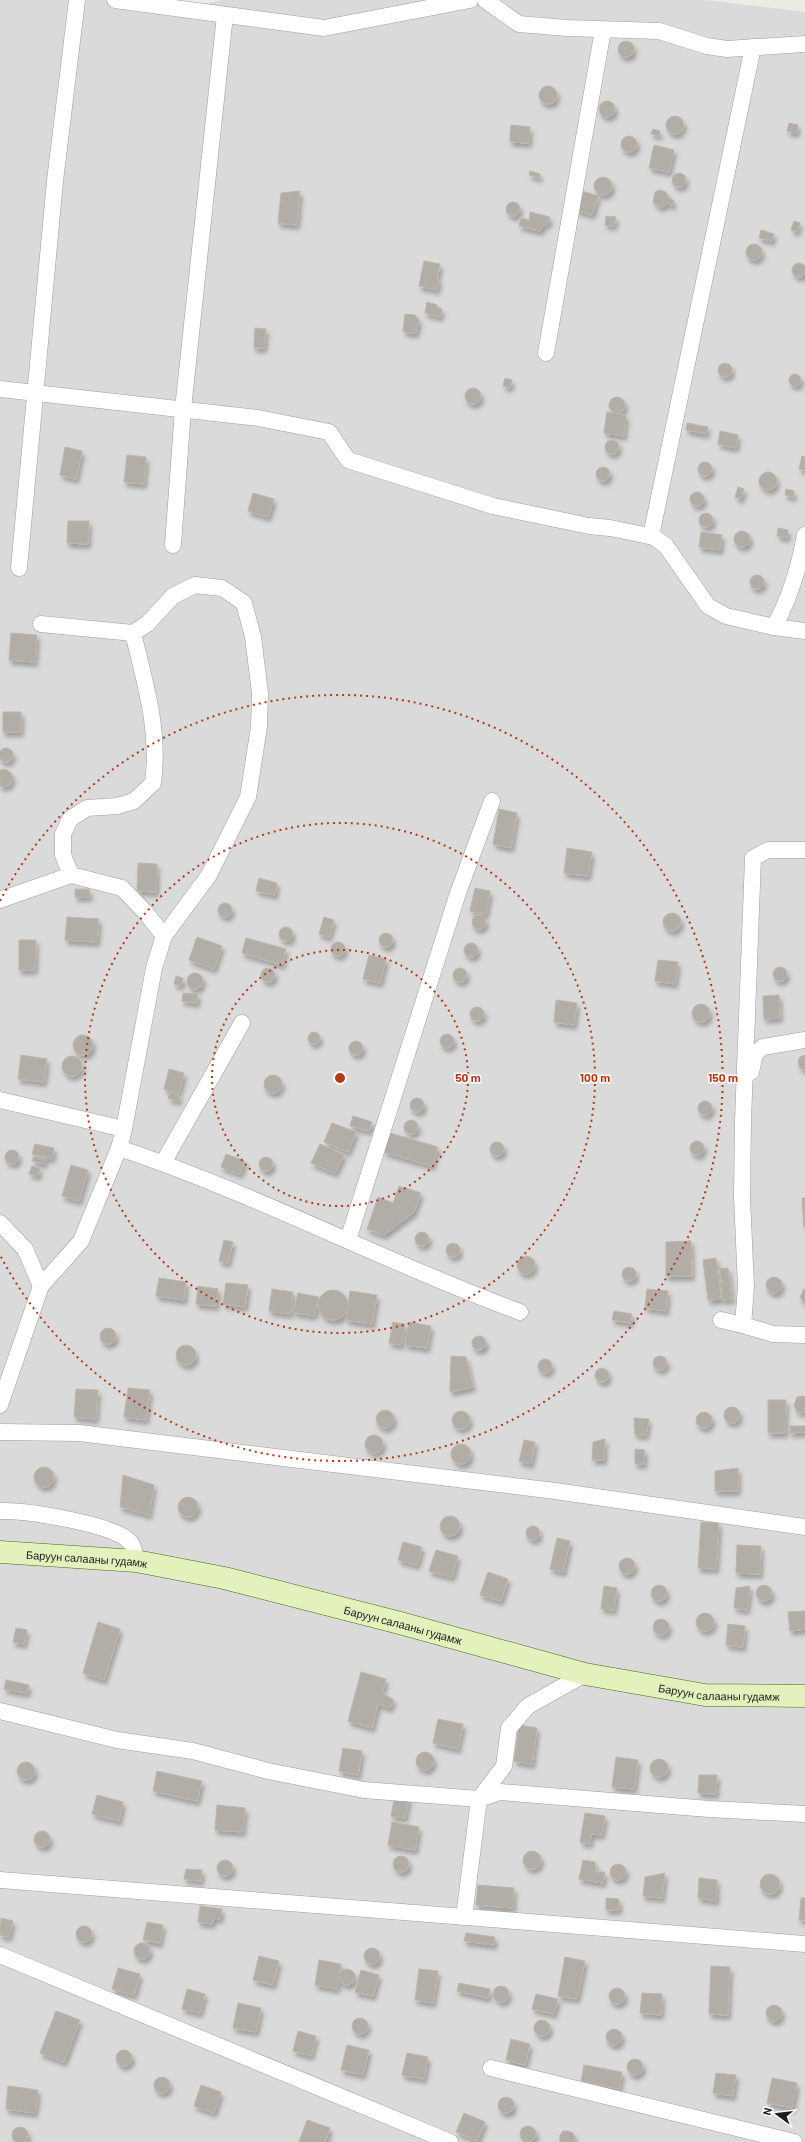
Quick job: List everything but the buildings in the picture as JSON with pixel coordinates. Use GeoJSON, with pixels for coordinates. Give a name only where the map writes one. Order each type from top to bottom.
{"type":"FeatureCollection","features":[{"type":"Feature","properties":{"kind":"main road","name":"Баруун салааны гудамж"},"geometry":{"type":"LineString","coordinates":[[0,1552],[136,1561],[231,1580],[400,1623],[585,1674],[705,1695],[805,1696]]}},
{"type":"Feature","properties":{"kind":"street"},"geometry":{"type":"LineString","coordinates":[[20,568],[55,181],[77,0]]}},
{"type":"Feature","properties":{"kind":"street"},"geometry":{"type":"LineString","coordinates":[[114,0],[324,28],[470,0]]}},
{"type":"Feature","properties":{"kind":"street"},"geometry":{"type":"LineString","coordinates":[[485,0],[519,24],[603,30],[660,31],[707,46],[727,49],[805,44]]}},
{"type":"Feature","properties":{"kind":"street"},"geometry":{"type":"LineString","coordinates":[[173,545],[183,409],[225,15]]}},
{"type":"Feature","properties":{"kind":"street"},"geometry":{"type":"LineString","coordinates":[[546,353],[603,30]]}},
{"type":"Feature","properties":{"kind":"street"},"geometry":{"type":"LineString","coordinates":[[651,536],[753,48]]}},
{"type":"Feature","properties":{"kind":"street"},"geometry":{"type":"LineString","coordinates":[[0,389],[258,418],[329,432],[348,460],[493,506],[590,526],[610,528],[651,536],[666,546],[708,606],[726,616],[774,627],[805,631]]}},
{"type":"Feature","properties":{"kind":"street"},"geometry":{"type":"LineString","coordinates":[[774,627],[784,608],[799,566],[805,535]]}},
{"type":"Feature","properties":{"kind":"street"},"geometry":{"type":"LineString","coordinates":[[799,566],[805,581]]}},
{"type":"Feature","properties":{"kind":"street"},"geometry":{"type":"LineString","coordinates":[[0,1405],[4,1383],[41,1286],[82,1242],[119,1148],[124,1129],[154,968],[164,936],[209,876],[248,797],[259,727],[260,693],[253,637],[244,603],[222,588],[195,585],[173,596],[147,624],[133,633],[41,624]]}},
{"type":"Feature","properties":{"kind":"street"},"geometry":{"type":"LineString","coordinates":[[71,874],[63,855],[63,834],[70,819],[86,808],[117,806],[134,800],[153,783],[156,757],[152,712],[133,633]]}},
{"type":"Feature","properties":{"kind":"street"},"geometry":{"type":"LineString","coordinates":[[348,1240],[458,893],[492,801]]}},
{"type":"Feature","properties":{"kind":"street"},"geometry":{"type":"LineString","coordinates":[[743,1325],[746,1287],[742,1197],[743,1121],[753,858],[768,850],[805,850]]}},
{"type":"Feature","properties":{"kind":"street"},"geometry":{"type":"LineString","coordinates":[[0,900],[71,874],[122,888],[146,913],[164,936]]}},
{"type":"Feature","properties":{"kind":"street"},"geometry":{"type":"LineString","coordinates":[[163,1163],[242,1023]]}},
{"type":"Feature","properties":{"kind":"street"},"geometry":{"type":"LineString","coordinates":[[743,1121],[755,1054],[763,1047],[805,1040]]}},
{"type":"Feature","properties":{"kind":"street"},"geometry":{"type":"LineString","coordinates":[[0,1100],[124,1129]]}},
{"type":"Feature","properties":{"kind":"street"},"geometry":{"type":"LineString","coordinates":[[119,1148],[163,1163],[266,1204],[469,1293],[520,1312]]}},
{"type":"Feature","properties":{"kind":"street"},"geometry":{"type":"LineString","coordinates":[[0,1223],[25,1249],[41,1286]]}},
{"type":"Feature","properties":{"kind":"street"},"geometry":{"type":"LineString","coordinates":[[721,1320],[774,1334],[805,1335]]}},
{"type":"Feature","properties":{"kind":"street"},"geometry":{"type":"LineString","coordinates":[[0,1432],[79,1433],[555,1491],[805,1526]]}},
{"type":"Feature","properties":{"kind":"street"},"geometry":{"type":"LineString","coordinates":[[0,1511],[94,1524],[119,1533],[131,1542],[136,1561]]}},
{"type":"Feature","properties":{"kind":"street"},"geometry":{"type":"LineString","coordinates":[[464,1917],[479,1799],[504,1766],[509,1728],[528,1706],[585,1674]]}},
{"type":"Feature","properties":{"kind":"street"},"geometry":{"type":"LineString","coordinates":[[0,1711],[117,1740],[193,1751],[268,1771],[364,1790],[479,1799],[500,1792],[709,1809],[805,1814]]}},
{"type":"Feature","properties":{"kind":"street"},"geometry":{"type":"LineString","coordinates":[[0,1880],[805,1944]]}},
{"type":"Feature","properties":{"kind":"street"},"geometry":{"type":"LineString","coordinates":[[0,1955],[450,2142]]}},
{"type":"Feature","properties":{"kind":"street"},"geometry":{"type":"LineString","coordinates":[[491,2068],[794,2142]]}},
{"type":"Feature","properties":{"kind":"shaded area"},"geometry":{"type":"Polygon","coordinates":[[[0,0],[166,0],[199,5],[223,0],[705,0],[805,12],[805,2142],[0,2142],[0,0]]]}}]}
